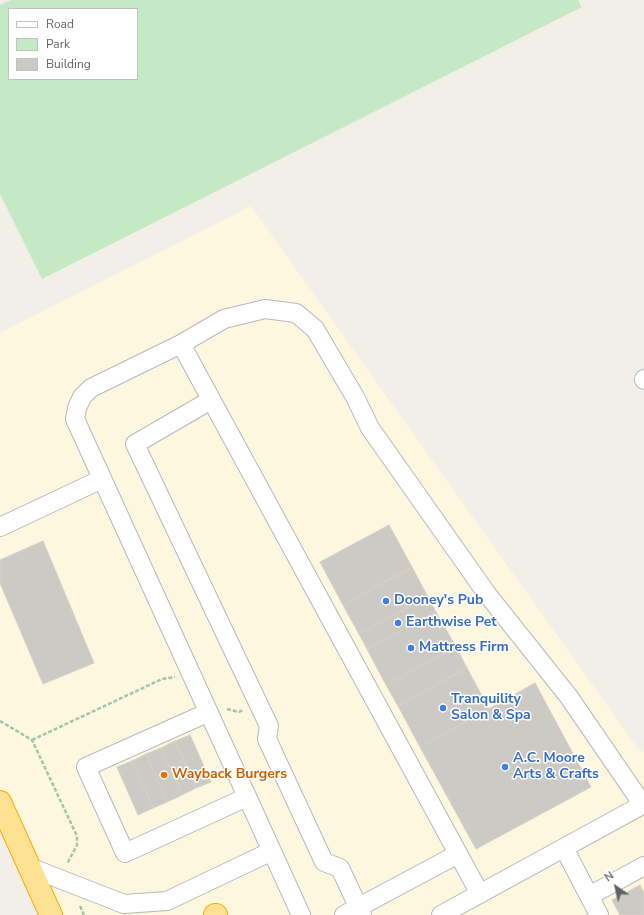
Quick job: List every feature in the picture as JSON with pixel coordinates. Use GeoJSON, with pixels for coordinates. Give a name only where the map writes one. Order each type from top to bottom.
{"type":"FeatureCollection","features":[{"type":"Feature","properties":{"kind":"highway"},"geometry":{"type":"LineString","coordinates":[[0,802],[51,915]]}},
{"type":"Feature","properties":{"kind":"street"},"geometry":{"type":"LineString","coordinates":[[301,915],[247,797],[215,710],[189,671],[75,419],[77,408],[82,397],[90,388],[181,344],[224,319],[265,309],[296,313],[315,329],[355,397],[370,428],[487,594],[569,696],[644,804],[441,915]]}},
{"type":"Feature","properties":{"kind":"street"},"geometry":{"type":"LineString","coordinates":[[181,344],[480,894]]}},
{"type":"Feature","properties":{"kind":"street"},"geometry":{"type":"LineString","coordinates":[[211,400],[135,444],[269,726],[267,739],[324,862],[340,868],[355,912],[458,854]]}},
{"type":"Feature","properties":{"kind":"street"},"geometry":{"type":"LineString","coordinates":[[0,527],[102,479]]}},
{"type":"Feature","properties":{"kind":"street"},"geometry":{"type":"LineString","coordinates":[[215,710],[86,767],[125,853],[247,797]]}},
{"type":"Feature","properties":{"kind":"street"},"geometry":{"type":"LineString","coordinates":[[564,848],[599,915]]}},
{"type":"Feature","properties":{"kind":"street"},"geometry":{"type":"LineString","coordinates":[[29,867],[124,904],[167,901],[272,851]]}},
{"type":"Feature","properties":{"kind":"street"},"geometry":{"type":"LineString","coordinates":[[589,896],[644,866]]}},
{"type":"Feature","properties":{"kind":"path"},"geometry":{"type":"LineString","coordinates":[[32,740],[162,679],[174,678],[189,671]]}},
{"type":"Feature","properties":{"kind":"path"},"geometry":{"type":"LineString","coordinates":[[215,710],[239,712],[258,703]]}},
{"type":"Feature","properties":{"kind":"path"},"geometry":{"type":"LineString","coordinates":[[0,721],[32,740],[78,836],[77,845],[64,868]]}},
{"type":"Feature","properties":{"kind":"shaded area"},"geometry":{"type":"Polygon","coordinates":[[[251,206],[641,753],[644,751],[644,915],[51,915],[0,802],[0,333],[251,206]]]}},
{"type":"Feature","properties":{"kind":"green space"},"geometry":{"type":"Polygon","coordinates":[[[11,0],[578,0],[582,7],[42,279],[0,194],[0,5],[11,0]]]}},
{"type":"Feature","properties":{"kind":"building"},"geometry":{"type":"Polygon","coordinates":[[[389,525],[412,567],[343,605],[320,562],[389,525]]]}},
{"type":"Feature","properties":{"kind":"building"},"geometry":{"type":"Polygon","coordinates":[[[43,541],[94,663],[43,684],[0,583],[0,560],[43,541]]]}},
{"type":"Feature","properties":{"kind":"building","name":"Dooney's Pub"},"geometry":{"type":"Polygon","coordinates":[[[412,567],[428,597],[359,634],[343,605],[412,567]]]}},
{"type":"Feature","properties":{"kind":"building","name":"Earthwise Pet"},"geometry":{"type":"Polygon","coordinates":[[[428,597],[436,612],[367,649],[359,634],[428,597]]]}},
{"type":"Feature","properties":{"kind":"building","name":"Mattress Firm"},"geometry":{"type":"Polygon","coordinates":[[[436,612],[456,647],[386,685],[367,649],[436,612]]]}},
{"type":"Feature","properties":{"kind":"building"},"geometry":{"type":"Polygon","coordinates":[[[456,647],[467,668],[398,706],[386,685],[456,647]]]}},
{"type":"Feature","properties":{"kind":"building","name":"Tranquility Salon & Spa"},"geometry":{"type":"Polygon","coordinates":[[[467,668],[489,709],[420,747],[398,706],[467,668]]]}},
{"type":"Feature","properties":{"kind":"building","name":"A.C. Moore Arts & Crafts"},"geometry":{"type":"Polygon","coordinates":[[[535,683],[591,787],[476,849],[420,747],[535,683]]]}},
{"type":"Feature","properties":{"kind":"building"},"geometry":{"type":"Polygon","coordinates":[[[190,735],[211,782],[196,788],[175,741],[190,735]]]}},
{"type":"Feature","properties":{"kind":"building"},"geometry":{"type":"Polygon","coordinates":[[[175,741],[196,788],[182,795],[161,748],[175,741]]]}},
{"type":"Feature","properties":{"kind":"building","name":"Wayback Burgers"},"geometry":{"type":"Polygon","coordinates":[[[161,748],[182,795],[167,802],[146,754],[161,748]]]}},
{"type":"Feature","properties":{"kind":"building"},"geometry":{"type":"Polygon","coordinates":[[[146,754],[167,802],[153,808],[132,761],[146,754]]]}},
{"type":"Feature","properties":{"kind":"building"},"geometry":{"type":"Polygon","coordinates":[[[132,761],[153,808],[138,815],[117,767],[132,761]]]}},
{"type":"Feature","properties":{"kind":"building"},"geometry":{"type":"Polygon","coordinates":[[[640,885],[644,893],[644,915],[620,915],[612,900],[640,885]]]}},
{"type":"Feature","properties":{"kind":"place","name":"Dooney's Pub"},"geometry":{"type":"Point","coordinates":[386,601]}},
{"type":"Feature","properties":{"kind":"place","name":"Earthwise Pet"},"geometry":{"type":"Point","coordinates":[398,623]}},
{"type":"Feature","properties":{"kind":"place","name":"Mattress Firm"},"geometry":{"type":"Point","coordinates":[411,648]}},
{"type":"Feature","properties":{"kind":"place","name":"Tranquility Salon & Spa"},"geometry":{"type":"Point","coordinates":[443,708]}},
{"type":"Feature","properties":{"kind":"place","name":"A.C. Moore Arts & Crafts"},"geometry":{"type":"Point","coordinates":[505,767]}},
{"type":"Feature","properties":{"kind":"place","name":"Wayback Burgers"},"geometry":{"type":"Point","coordinates":[164,775]}}]}
